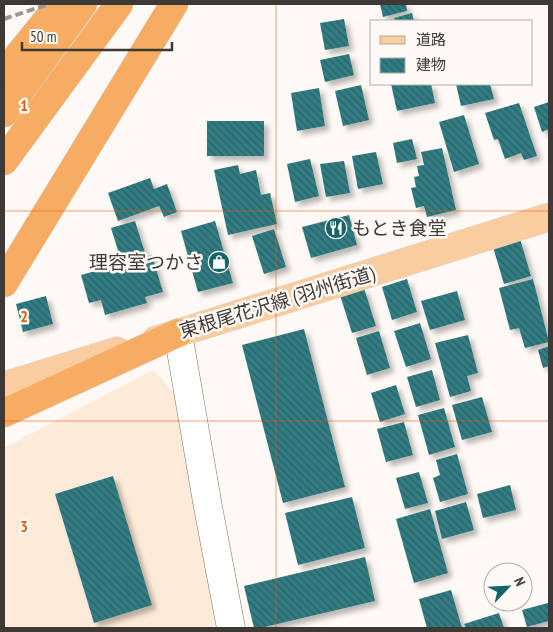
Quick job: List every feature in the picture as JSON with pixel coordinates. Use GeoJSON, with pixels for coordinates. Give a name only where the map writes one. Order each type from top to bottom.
{"type":"FeatureCollection","features":[{"type":"Feature","properties":{"kind":"highway"},"geometry":{"type":"LineString","coordinates":[[4,114],[83,4]]}},
{"type":"Feature","properties":{"kind":"highway"},"geometry":{"type":"LineString","coordinates":[[4,161],[119,4]]}},
{"type":"Feature","properties":{"kind":"highway"},"geometry":{"type":"LineString","coordinates":[[4,283],[174,4]]}},
{"type":"Feature","properties":{"kind":"highway"},"geometry":{"type":"LineString","coordinates":[[4,73],[56,9]]}},
{"type":"Feature","properties":{"kind":"highway"},"geometry":{"type":"LineString","coordinates":[[4,413],[178,333]]}},
{"type":"Feature","properties":{"kind":"main road","name":"東根尾花沢線 (羽州街道)"},"geometry":{"type":"LineString","coordinates":[[4,386],[549,217]]}},
{"type":"Feature","properties":{"kind":"street"},"geometry":{"type":"LineString","coordinates":[[178,333],[231,628]]}},
{"type":"Feature","properties":{"kind":"shaded area"},"geometry":{"type":"Polygon","coordinates":[[[153,370],[177,396],[215,628],[4,628],[4,448],[153,370]]]}},
{"type":"Feature","properties":{"kind":"building"},"geometry":{"type":"Polygon","coordinates":[[[380,4],[406,4],[407,11],[383,17],[380,4]]]}},
{"type":"Feature","properties":{"kind":"building"},"geometry":{"type":"Polygon","coordinates":[[[412,13],[414,20],[395,20],[394,18],[412,13]]]}},
{"type":"Feature","properties":{"kind":"building"},"geometry":{"type":"Polygon","coordinates":[[[344,19],[349,46],[325,50],[320,23],[344,19]]]}},
{"type":"Feature","properties":{"kind":"building"},"geometry":{"type":"Polygon","coordinates":[[[349,54],[354,75],[325,82],[320,60],[349,54]]]}},
{"type":"Feature","properties":{"kind":"building"},"geometry":{"type":"Polygon","coordinates":[[[361,85],[369,120],[343,126],[335,91],[361,85]]]}},
{"type":"Feature","properties":{"kind":"building"},"geometry":{"type":"Polygon","coordinates":[[[391,85],[431,85],[435,103],[397,111],[391,85]]]}},
{"type":"Feature","properties":{"kind":"building"},"geometry":{"type":"Polygon","coordinates":[[[456,85],[490,85],[494,99],[461,106],[456,85]]]}},
{"type":"Feature","properties":{"kind":"building"},"geometry":{"type":"Polygon","coordinates":[[[319,88],[325,126],[297,131],[291,93],[319,88]]]}},
{"type":"Feature","properties":{"kind":"building"},"geometry":{"type":"Polygon","coordinates":[[[549,102],[549,129],[542,132],[534,107],[549,102]]]}},
{"type":"Feature","properties":{"kind":"building"},"geometry":{"type":"Polygon","coordinates":[[[519,103],[537,156],[524,160],[521,153],[505,159],[498,139],[494,140],[485,113],[519,103]]]}},
{"type":"Feature","properties":{"kind":"building"},"geometry":{"type":"Polygon","coordinates":[[[464,115],[479,164],[454,172],[439,122],[464,115]]]}},
{"type":"Feature","properties":{"kind":"building"},"geometry":{"type":"Polygon","coordinates":[[[207,121],[264,121],[264,156],[207,156],[207,121]]]}},
{"type":"Feature","properties":{"kind":"building"},"geometry":{"type":"Polygon","coordinates":[[[412,139],[417,159],[397,163],[393,143],[412,139]]]}},
{"type":"Feature","properties":{"kind":"building"},"geometry":{"type":"Polygon","coordinates":[[[442,148],[456,210],[427,217],[424,206],[416,208],[411,188],[416,187],[414,177],[419,176],[417,166],[424,165],[421,152],[442,148]]]}},
{"type":"Feature","properties":{"kind":"building"},"geometry":{"type":"Polygon","coordinates":[[[376,152],[383,184],[358,189],[352,156],[376,152]]]}},
{"type":"Feature","properties":{"kind":"building"},"geometry":{"type":"Polygon","coordinates":[[[310,159],[319,196],[295,202],[287,164],[310,159]]]}},
{"type":"Feature","properties":{"kind":"building"},"geometry":{"type":"Polygon","coordinates":[[[344,161],[350,193],[326,197],[320,164],[344,161]]]}},
{"type":"Feature","properties":{"kind":"building"},"geometry":{"type":"Polygon","coordinates":[[[238,165],[240,174],[256,170],[261,195],[270,193],[277,224],[228,235],[214,170],[238,165]]]}},
{"type":"Feature","properties":{"kind":"building"},"geometry":{"type":"Polygon","coordinates":[[[150,178],[154,189],[167,184],[177,212],[164,217],[159,206],[118,221],[108,193],[150,178]]]}},
{"type":"Feature","properties":{"kind":"building"},"geometry":{"type":"Polygon","coordinates":[[[349,215],[357,245],[311,258],[302,227],[349,215]]]}},
{"type":"Feature","properties":{"kind":"building"},"geometry":{"type":"Polygon","coordinates":[[[135,221],[145,253],[121,260],[111,228],[135,221]]]}},
{"type":"Feature","properties":{"kind":"building"},"geometry":{"type":"Polygon","coordinates":[[[215,221],[233,283],[198,292],[181,231],[215,221]]]}},
{"type":"Feature","properties":{"kind":"building"},"geometry":{"type":"Polygon","coordinates":[[[274,229],[286,267],[264,274],[252,236],[274,229]]]}},
{"type":"Feature","properties":{"kind":"building"},"geometry":{"type":"Polygon","coordinates":[[[520,239],[531,276],[504,284],[493,247],[520,239]]]}},
{"type":"Feature","properties":{"kind":"building"},"geometry":{"type":"Polygon","coordinates":[[[152,255],[163,292],[145,297],[147,303],[105,315],[101,300],[89,303],[81,275],[152,255]]]}},
{"type":"Feature","properties":{"kind":"building"},"geometry":{"type":"Polygon","coordinates":[[[407,279],[417,312],[392,320],[382,287],[407,279]]]}},
{"type":"Feature","properties":{"kind":"building"},"geometry":{"type":"Polygon","coordinates":[[[533,279],[549,342],[525,348],[519,328],[510,330],[499,288],[533,279]]]}},
{"type":"Feature","properties":{"kind":"building"},"geometry":{"type":"Polygon","coordinates":[[[364,288],[376,326],[352,333],[340,295],[364,288]]]}},
{"type":"Feature","properties":{"kind":"building"},"geometry":{"type":"Polygon","coordinates":[[[457,291],[465,320],[430,330],[421,301],[457,291]]]}},
{"type":"Feature","properties":{"kind":"building"},"geometry":{"type":"Polygon","coordinates":[[[46,296],[53,324],[23,332],[16,304],[46,296]]]}},
{"type":"Feature","properties":{"kind":"building"},"geometry":{"type":"Polygon","coordinates":[[[420,323],[431,359],[406,367],[394,331],[420,323]]]}},
{"type":"Feature","properties":{"kind":"building"},"geometry":{"type":"Polygon","coordinates":[[[304,329],[345,487],[283,503],[242,345],[304,329]]]}},
{"type":"Feature","properties":{"kind":"building"},"geometry":{"type":"Polygon","coordinates":[[[379,331],[390,368],[367,375],[356,338],[379,331]]]}},
{"type":"Feature","properties":{"kind":"building"},"geometry":{"type":"Polygon","coordinates":[[[468,335],[478,373],[467,376],[471,391],[450,397],[435,343],[468,335]]]}},
{"type":"Feature","properties":{"kind":"building"},"geometry":{"type":"Polygon","coordinates":[[[549,346],[549,366],[543,368],[538,350],[549,346]]]}},
{"type":"Feature","properties":{"kind":"building"},"geometry":{"type":"Polygon","coordinates":[[[432,370],[440,400],[416,407],[407,377],[432,370]]]}},
{"type":"Feature","properties":{"kind":"building"},"geometry":{"type":"Polygon","coordinates":[[[396,385],[405,414],[380,422],[371,393],[396,385]]]}},
{"type":"Feature","properties":{"kind":"building"},"geometry":{"type":"Polygon","coordinates":[[[482,397],[492,432],[462,440],[452,405],[482,397]]]}},
{"type":"Feature","properties":{"kind":"building"},"geometry":{"type":"Polygon","coordinates":[[[444,408],[455,447],[429,455],[418,415],[444,408]]]}},
{"type":"Feature","properties":{"kind":"building"},"geometry":{"type":"Polygon","coordinates":[[[404,422],[413,455],[386,462],[377,429],[404,422]]]}},
{"type":"Feature","properties":{"kind":"building"},"geometry":{"type":"Polygon","coordinates":[[[457,454],[468,494],[440,502],[433,478],[440,475],[436,460],[457,454]]]}},
{"type":"Feature","properties":{"kind":"building"},"geometry":{"type":"Polygon","coordinates":[[[419,472],[428,503],[405,509],[396,478],[419,472]]]}},
{"type":"Feature","properties":{"kind":"building"},"geometry":{"type":"Polygon","coordinates":[[[113,476],[152,605],[94,623],[55,494],[113,476]]]}},
{"type":"Feature","properties":{"kind":"building"},"geometry":{"type":"Polygon","coordinates":[[[510,485],[516,510],[483,518],[477,494],[510,485]]]}},
{"type":"Feature","properties":{"kind":"building"},"geometry":{"type":"Polygon","coordinates":[[[352,497],[365,548],[298,565],[285,513],[352,497]]]}},
{"type":"Feature","properties":{"kind":"building"},"geometry":{"type":"Polygon","coordinates":[[[466,502],[474,530],[442,539],[435,511],[466,502]]]}},
{"type":"Feature","properties":{"kind":"building"},"geometry":{"type":"Polygon","coordinates":[[[430,509],[448,573],[414,583],[396,519],[430,509]]]}},
{"type":"Feature","properties":{"kind":"building"},"geometry":{"type":"Polygon","coordinates":[[[365,557],[375,601],[254,628],[244,586],[365,557]]]}},
{"type":"Feature","properties":{"kind":"building"},"geometry":{"type":"Polygon","coordinates":[[[451,590],[462,628],[427,628],[419,599],[451,590]]]}},
{"type":"Feature","properties":{"kind":"building"},"geometry":{"type":"Polygon","coordinates":[[[548,603],[549,621],[527,627],[523,612],[533,612],[533,607],[548,603]]]}},
{"type":"Feature","properties":{"kind":"building"},"geometry":{"type":"Polygon","coordinates":[[[499,613],[504,628],[466,628],[464,624],[499,613]]]}},
{"type":"Feature","properties":{"kind":"railway"},"geometry":{"type":"LineString","coordinates":[[4,19],[49,4]]}},
{"type":"Feature","properties":{"kind":"place","name":"もとき食堂"},"geometry":{"type":"Point","coordinates":[336,228]}},
{"type":"Feature","properties":{"kind":"place","name":"理容室つかさ"},"geometry":{"type":"Point","coordinates":[219,262]}}]}
